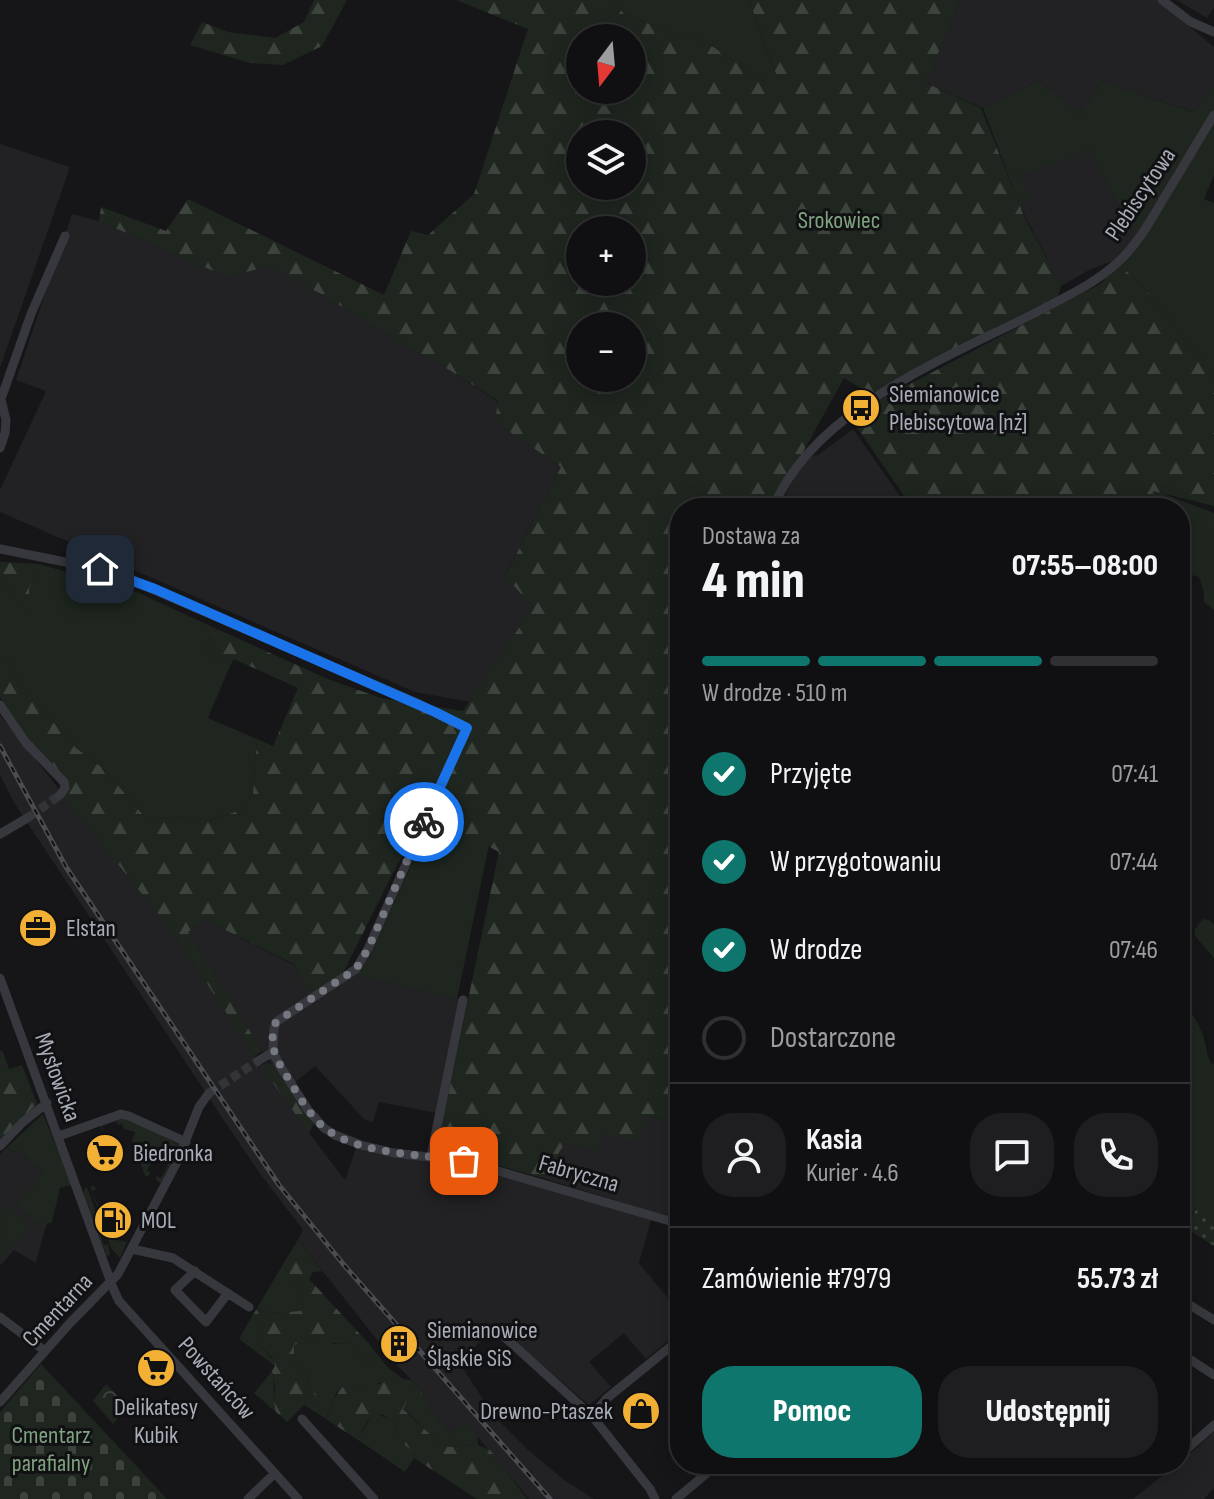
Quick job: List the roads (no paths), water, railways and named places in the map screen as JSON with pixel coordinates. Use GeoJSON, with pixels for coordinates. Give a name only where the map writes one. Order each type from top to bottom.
{"type":"FeatureCollection","features":[{"type":"Feature","properties":{"kind":"street"},"geometry":{"type":"LineString","coordinates":[[1162,0],[1191,22],[1214,32]]}},
{"type":"Feature","properties":{"kind":"street","name":"Plebiscytowa"},"geometry":{"type":"LineString","coordinates":[[778,498],[803,457],[849,416],[891,387],[1065,297],[1117,263],[1142,234],[1213,117]]}},
{"type":"Feature","properties":{"kind":"street"},"geometry":{"type":"LineString","coordinates":[[0,448],[6,420],[1,399],[31,314],[65,236]]}},
{"type":"Feature","properties":{"kind":"street"},"geometry":{"type":"LineString","coordinates":[[0,549],[122,576],[430,709],[467,728],[368,949],[356,969],[276,1022],[273,1052],[258,1061]]}},
{"type":"Feature","properties":{"kind":"street"},"geometry":{"type":"LineString","coordinates":[[0,705],[26,743],[64,782],[65,788],[60,795]]}},
{"type":"Feature","properties":{"kind":"street"},"geometry":{"type":"LineString","coordinates":[[0,834],[29,817]]}},
{"type":"Feature","properties":{"kind":"street","name":"Mysłowicka"},"geometry":{"type":"LineString","coordinates":[[0,978],[111,1282]]}},
{"type":"Feature","properties":{"kind":"street"},"geometry":{"type":"LineString","coordinates":[[431,1156],[463,1000]]}},
{"type":"Feature","properties":{"kind":"street","name":"Fabryczna"},"geometry":{"type":"LineString","coordinates":[[273,1052],[308,1110],[335,1135],[394,1153],[464,1161],[670,1221]]}},
{"type":"Feature","properties":{"kind":"street","name":"Cmentarna"},"geometry":{"type":"LineString","coordinates":[[0,1402],[4,1389],[118,1274],[186,1142],[199,1107],[209,1093]]}},
{"type":"Feature","properties":{"kind":"street"},"geometry":{"type":"LineString","coordinates":[[0,1146],[47,1103]]}},
{"type":"Feature","properties":{"kind":"street"},"geometry":{"type":"LineString","coordinates":[[59,1136],[121,1114],[186,1142]]}},
{"type":"Feature","properties":{"kind":"street"},"geometry":{"type":"LineString","coordinates":[[132,1249],[173,1258],[249,1307]]}},
{"type":"Feature","properties":{"kind":"street"},"geometry":{"type":"LineString","coordinates":[[195,1271],[175,1290],[206,1322],[228,1293]]}},
{"type":"Feature","properties":{"kind":"street","name":"Powstańców"},"geometry":{"type":"LineString","coordinates":[[111,1282],[119,1301],[298,1499]]}},
{"type":"Feature","properties":{"kind":"street"},"geometry":{"type":"LineString","coordinates":[[1190,1305],[1214,1320]]}},
{"type":"Feature","properties":{"kind":"street"},"geometry":{"type":"LineString","coordinates":[[0,1317],[45,1351]]}},
{"type":"Feature","properties":{"kind":"street"},"geometry":{"type":"LineString","coordinates":[[499,1332],[592,1416],[641,1476],[655,1499]]}},
{"type":"Feature","properties":{"kind":"street"},"geometry":{"type":"LineString","coordinates":[[592,1416],[606,1399],[670,1347]]}},
{"type":"Feature","properties":{"kind":"street"},"geometry":{"type":"LineString","coordinates":[[1190,1359],[1214,1375]]}},
{"type":"Feature","properties":{"kind":"street"},"geometry":{"type":"LineString","coordinates":[[302,1419],[374,1499]]}},
{"type":"Feature","properties":{"kind":"street"},"geometry":{"type":"LineString","coordinates":[[1190,1446],[1214,1425]]}},
{"type":"Feature","properties":{"kind":"street"},"geometry":{"type":"LineString","coordinates":[[248,1499],[275,1473]]}},
{"type":"Feature","properties":{"kind":"street"},"geometry":{"type":"LineString","coordinates":[[676,1499],[706,1474]]}},
{"type":"Feature","properties":{"kind":"tunnel"},"geometry":{"type":"LineString","coordinates":[[29,817],[60,795]]}},
{"type":"Feature","properties":{"kind":"tunnel"},"geometry":{"type":"LineString","coordinates":[[209,1093],[258,1061]]}},
{"type":"Feature","properties":{"kind":"railway"},"geometry":{"type":"LineString","coordinates":[[0,746],[66,867],[279,1185],[344,1265],[550,1499]]}},
{"type":"Feature","properties":{"kind":"place","name":"Siemianowice Plebiscytowa [nż]"},"geometry":{"type":"Point","coordinates":[861,408]}},
{"type":"Feature","properties":{"kind":"place","name":"Elstan"},"geometry":{"type":"Point","coordinates":[38,928]}},
{"type":"Feature","properties":{"kind":"place","name":"Biedronka"},"geometry":{"type":"Point","coordinates":[105,1153]}},
{"type":"Feature","properties":{"kind":"place","name":"MOL"},"geometry":{"type":"Point","coordinates":[113,1220]}},
{"type":"Feature","properties":{"kind":"place","name":"Siemianowice Śląskie SiS"},"geometry":{"type":"Point","coordinates":[399,1344]}},
{"type":"Feature","properties":{"kind":"place","name":"Delikatesy Kubik"},"geometry":{"type":"Point","coordinates":[156,1368]}},
{"type":"Feature","properties":{"kind":"place","name":"Drewno-Ptaszek"},"geometry":{"type":"Point","coordinates":[641,1411]}},
{"type":"Feature","properties":{"kind":"park label","name":"Srokowiec"},"geometry":{"type":"Point","coordinates":[839,220]}},
{"type":"Feature","properties":{"kind":"park label","name":"Cmentarz parafialny"},"geometry":{"type":"Point","coordinates":[51,1449]}}]}
